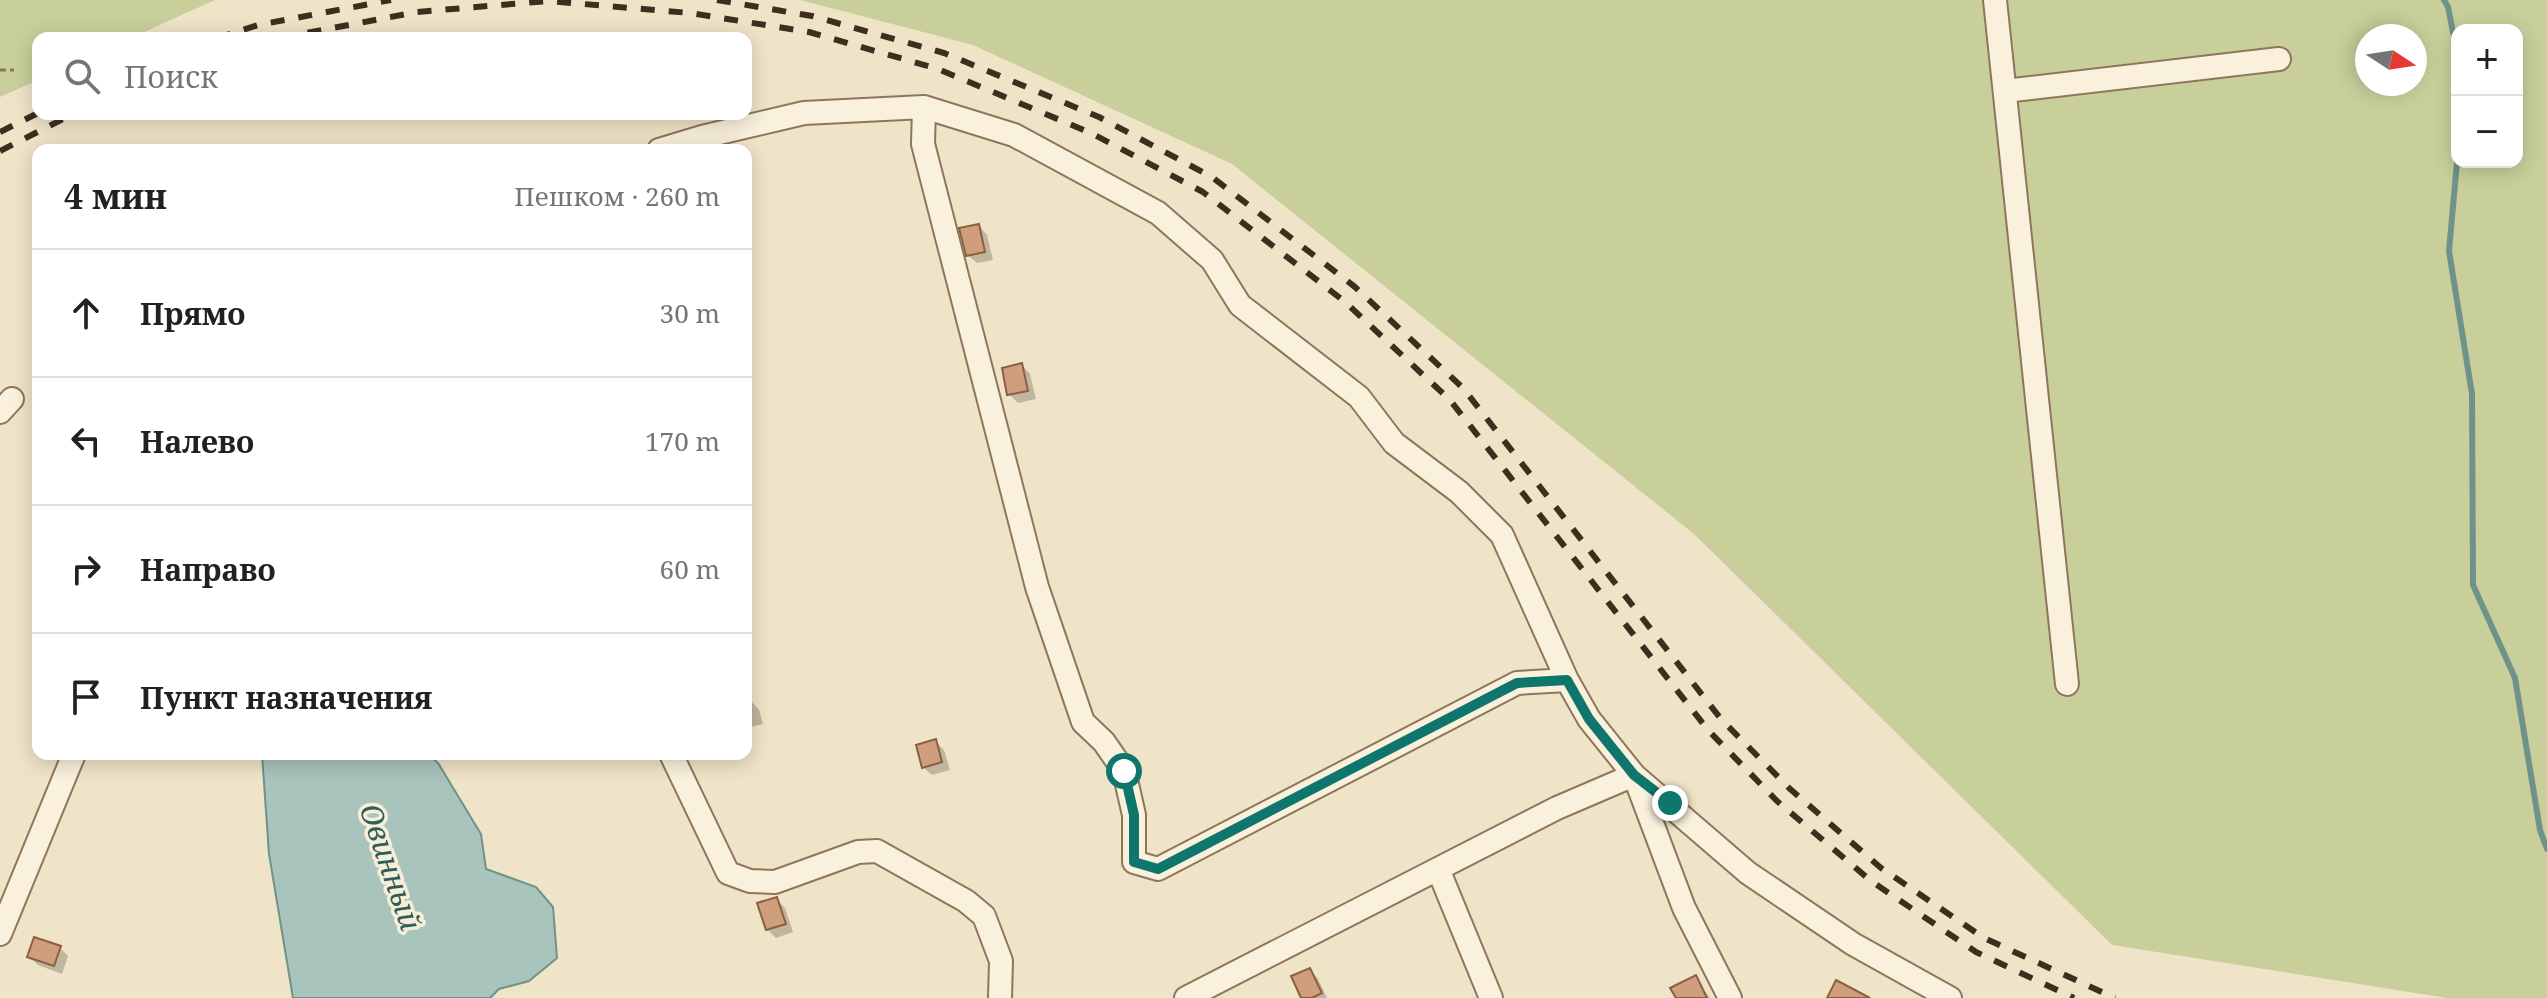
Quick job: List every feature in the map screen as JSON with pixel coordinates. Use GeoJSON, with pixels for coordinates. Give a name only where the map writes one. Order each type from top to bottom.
{"type":"FeatureCollection","features":[{"type":"Feature","properties":{"kind":"street"},"geometry":{"type":"LineString","coordinates":[[1995,0],[2067,684]]}},
{"type":"Feature","properties":{"kind":"street"},"geometry":{"type":"LineString","coordinates":[[2005,91],[2279,59]]}},
{"type":"Feature","properties":{"kind":"street"},"geometry":{"type":"LineString","coordinates":[[679,144],[804,113],[924,107],[1014,135],[1158,213],[1212,260],[1240,305],[1359,397],[1394,443],[1459,492],[1502,535],[1567,680],[1589,719],[1634,775],[1748,873],[1853,944],[1950,998]]}},
{"type":"Feature","properties":{"kind":"street"},"geometry":{"type":"LineString","coordinates":[[924,107],[923,144],[1037,587],[1083,722],[1104,742],[1124,771],[1134,815],[1134,862],[1158,869],[1517,683],[1567,680]]}},
{"type":"Feature","properties":{"kind":"street"},"geometry":{"type":"LineString","coordinates":[[0,934],[72,760]]}},
{"type":"Feature","properties":{"kind":"street"},"geometry":{"type":"LineString","coordinates":[[674,760],[728,873],[750,881],[775,882],[858,852],[877,851],[966,901],[984,916],[1001,961],[1000,998]]}},
{"type":"Feature","properties":{"kind":"street"},"geometry":{"type":"LineString","coordinates":[[1186,998],[1557,808],[1634,775]]}},
{"type":"Feature","properties":{"kind":"street"},"geometry":{"type":"LineString","coordinates":[[1634,775],[1684,908],[1730,998]]}},
{"type":"Feature","properties":{"kind":"street"},"geometry":{"type":"LineString","coordinates":[[1438,869],[1491,998]]}},
{"type":"Feature","properties":{"kind":"path"},"geometry":{"type":"LineString","coordinates":[[0,70],[14,70]]}},
{"type":"Feature","properties":{"kind":"green space"},"geometry":{"type":"Polygon","coordinates":[[[0,0],[215,0],[144,32],[32,32],[32,83],[0,97],[0,0]]]}},
{"type":"Feature","properties":{"kind":"green space"},"geometry":{"type":"Polygon","coordinates":[[[800,0],[2547,0],[2547,998],[2447,998],[2112,945],[1694,534],[1232,164],[973,45],[800,0]]]}},
{"type":"Feature","properties":{"kind":"water","name":"Овинный"},"geometry":{"type":"Polygon","coordinates":[[[262,760],[435,760],[481,834],[486,869],[536,887],[553,907],[557,958],[529,981],[499,989],[490,998],[293,998],[269,854],[262,760]]]}},
{"type":"Feature","properties":{"kind":"building"},"geometry":{"type":"Polygon","coordinates":[[[979,224],[985,252],[966,256],[959,228],[979,224]]]}},
{"type":"Feature","properties":{"kind":"building"},"geometry":{"type":"Polygon","coordinates":[[[1022,363],[1028,391],[1007,395],[1002,368],[1022,363]]]}},
{"type":"Feature","properties":{"kind":"building"},"geometry":{"type":"Polygon","coordinates":[[[936,739],[942,762],[922,768],[916,745],[936,739]]]}},
{"type":"Feature","properties":{"kind":"building"},"geometry":{"type":"Polygon","coordinates":[[[777,897],[786,924],[766,930],[757,903],[777,897]]]}},
{"type":"Feature","properties":{"kind":"building"},"geometry":{"type":"Polygon","coordinates":[[[34,937],[61,946],[54,966],[27,957],[34,937]]]}},
{"type":"Feature","properties":{"kind":"building"},"geometry":{"type":"Polygon","coordinates":[[[1310,968],[1322,993],[1312,998],[1301,998],[1291,976],[1310,968]]]}},
{"type":"Feature","properties":{"kind":"building"},"geometry":{"type":"Polygon","coordinates":[[[1696,975],[1707,998],[1676,998],[1670,988],[1696,975]]]}},
{"type":"Feature","properties":{"kind":"building"},"geometry":{"type":"Polygon","coordinates":[[[1836,980],[1870,998],[1827,998],[1836,980]]]}},
{"type":"Feature","properties":{"kind":"waterway"},"geometry":{"type":"LineString","coordinates":[[2444,0],[2451,24]]}},
{"type":"Feature","properties":{"kind":"waterway"},"geometry":{"type":"LineString","coordinates":[[2456,168],[2449,251],[2472,394],[2473,585],[2515,678],[2540,830],[2547,849]]}},
{"type":"Feature","properties":{"kind":"railway"},"geometry":{"type":"LineString","coordinates":[[236,32],[391,0]]}},
{"type":"Feature","properties":{"kind":"railway"},"geometry":{"type":"LineString","coordinates":[[717,0],[812,16],[944,53],[1099,117],[1212,177],[1355,287],[1463,388],[1721,719],[1789,788],[1881,868],[1984,938],[2115,998]]}},
{"type":"Feature","properties":{"kind":"railway"},"geometry":{"type":"LineString","coordinates":[[312,32],[417,12],[548,1],[690,13],[809,32],[938,69],[1091,133],[1203,192],[1344,301],[1450,400],[1708,730],[1777,801],[1871,881],[1976,952],[2074,998]]}},
{"type":"Feature","properties":{"kind":"railway"},"geometry":{"type":"LineString","coordinates":[[0,132],[32,116]]}},
{"type":"Feature","properties":{"kind":"railway"},"geometry":{"type":"LineString","coordinates":[[0,151],[61,120]]}},
{"type":"Feature","properties":{"kind":"route"},"geometry":{"type":"LineString","coordinates":[[1124,771],[1134,815],[1134,862],[1158,869],[1517,683],[1567,680],[1589,719],[1634,775],[1670,803]]}}]}
